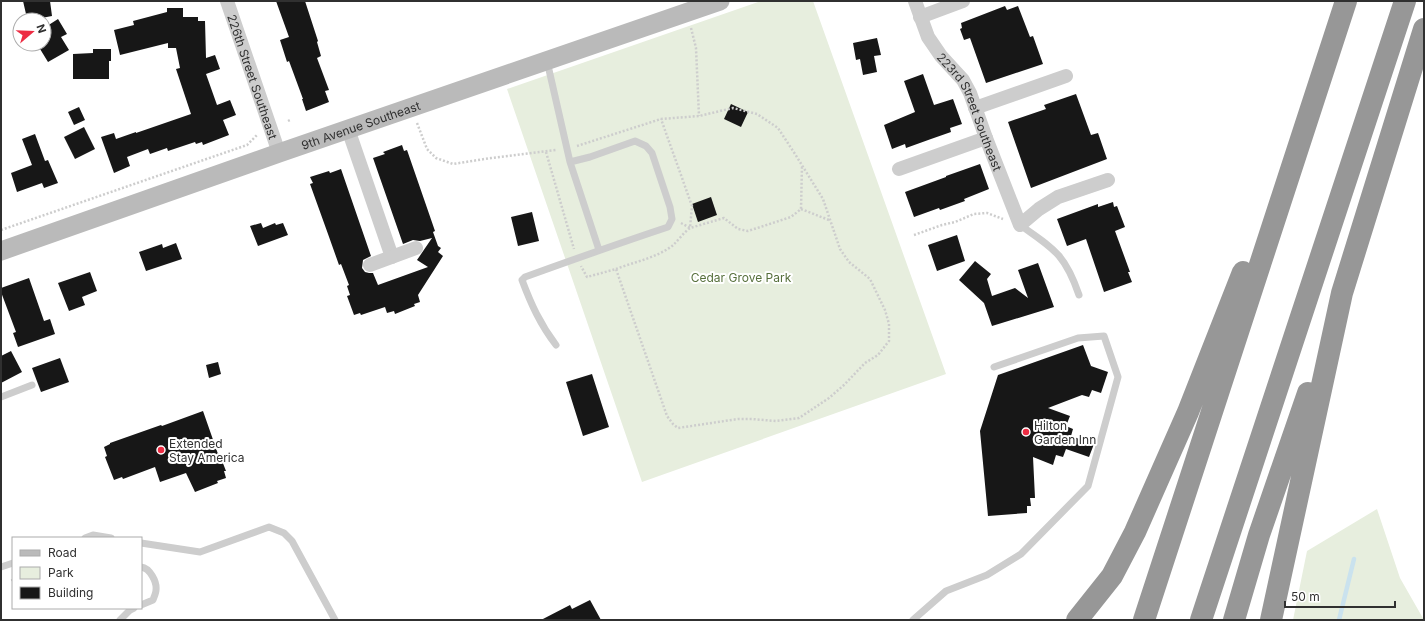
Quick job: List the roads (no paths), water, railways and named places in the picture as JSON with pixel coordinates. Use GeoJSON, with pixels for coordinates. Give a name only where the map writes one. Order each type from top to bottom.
{"type":"FeatureCollection","features":[{"type":"Feature","properties":{"kind":"highway"},"geometry":{"type":"LineString","coordinates":[[1144,620],[1346,1]]}},
{"type":"Feature","properties":{"kind":"highway"},"geometry":{"type":"LineString","coordinates":[[1157,620],[1358,1]]}},
{"type":"Feature","properties":{"kind":"highway"},"geometry":{"type":"LineString","coordinates":[[1193,620],[1394,1]]}},
{"type":"Feature","properties":{"kind":"highway"},"geometry":{"type":"LineString","coordinates":[[1201,620],[1405,1]]}},
{"type":"Feature","properties":{"kind":"highway"},"geometry":{"type":"LineString","coordinates":[[1234,620],[1260,534],[1342,293],[1424,29]]}},
{"type":"Feature","properties":{"kind":"highway"},"geometry":{"type":"LineString","coordinates":[[1076,620],[1112,576],[1135,532],[1182,426],[1334,38]]}},
{"type":"Feature","properties":{"kind":"highway"},"geometry":{"type":"LineString","coordinates":[[1271,620],[1342,293]]}},
{"type":"Feature","properties":{"kind":"main road","name":"9th Avenue Southeast"},"geometry":{"type":"LineString","coordinates":[[1,250],[720,1]]}},
{"type":"Feature","properties":{"kind":"street","name":"226th Street Southeast"},"geometry":{"type":"LineString","coordinates":[[227,1],[279,153]]}},
{"type":"Feature","properties":{"kind":"street","name":"223rd Street Southeast"},"geometry":{"type":"LineString","coordinates":[[915,1],[928,37],[941,56],[963,80],[1020,225]]}},
{"type":"Feature","properties":{"kind":"street"},"geometry":{"type":"LineString","coordinates":[[920,17],[963,1]]}},
{"type":"Feature","properties":{"kind":"street"},"geometry":{"type":"LineString","coordinates":[[975,108],[1066,76]]}},
{"type":"Feature","properties":{"kind":"street"},"geometry":{"type":"LineString","coordinates":[[348,129],[392,257]]}},
{"type":"Feature","properties":{"kind":"street"},"geometry":{"type":"LineString","coordinates":[[899,169],[986,138]]}},
{"type":"Feature","properties":{"kind":"street"},"geometry":{"type":"LineString","coordinates":[[1020,225],[1039,209],[1058,197],[1108,180]]}},
{"type":"Feature","properties":{"kind":"street"},"geometry":{"type":"LineString","coordinates":[[370,265],[416,248]]}},
{"type":"Feature","properties":{"kind":"lane"},"geometry":{"type":"LineString","coordinates":[[547,60],[570,162],[599,250]]}},
{"type":"Feature","properties":{"kind":"lane"},"geometry":{"type":"LineString","coordinates":[[556,345],[543,328],[530,303],[522,280],[525,277],[599,250],[668,227],[672,219],[670,207],[652,153],[646,146],[636,142],[570,162]]}},
{"type":"Feature","properties":{"kind":"lane"},"geometry":{"type":"LineString","coordinates":[[1020,225],[1048,244],[1059,254],[1073,276],[1079,295]]}},
{"type":"Feature","properties":{"kind":"lane"},"geometry":{"type":"LineString","coordinates":[[913,620],[946,591],[987,575],[1021,554],[1088,486],[1118,377],[1104,336],[1078,338],[994,367]]}},
{"type":"Feature","properties":{"kind":"lane"},"geometry":{"type":"LineString","coordinates":[[1,397],[32,385]]}},
{"type":"Feature","properties":{"kind":"lane"},"geometry":{"type":"LineString","coordinates":[[142,543],[200,552],[269,527],[284,533],[292,541],[335,620]]}},
{"type":"Feature","properties":{"kind":"lane"},"geometry":{"type":"LineString","coordinates":[[87,537],[93,535],[106,537]]}},
{"type":"Feature","properties":{"kind":"lane"},"geometry":{"type":"LineString","coordinates":[[1,567],[12,563]]}},
{"type":"Feature","properties":{"kind":"lane"},"geometry":{"type":"LineString","coordinates":[[142,567],[144,567],[151,574],[156,589],[153,600],[142,605]]}},
{"type":"Feature","properties":{"kind":"lane"},"geometry":{"type":"LineString","coordinates":[[120,620],[132,609]]}},
{"type":"Feature","properties":{"kind":"waterway"},"geometry":{"type":"LineString","coordinates":[[1339,620],[1354,559]]}},
{"type":"Feature","properties":{"kind":"place","name":"Hilton Garden Inn"},"geometry":{"type":"Point","coordinates":[1026,432]}},
{"type":"Feature","properties":{"kind":"place","name":"Extended Stay America"},"geometry":{"type":"Point","coordinates":[161,450]}},
{"type":"Feature","properties":{"kind":"park label","name":"Cedar Grove Park"},"geometry":{"type":"Point","coordinates":[741,277]}}]}
